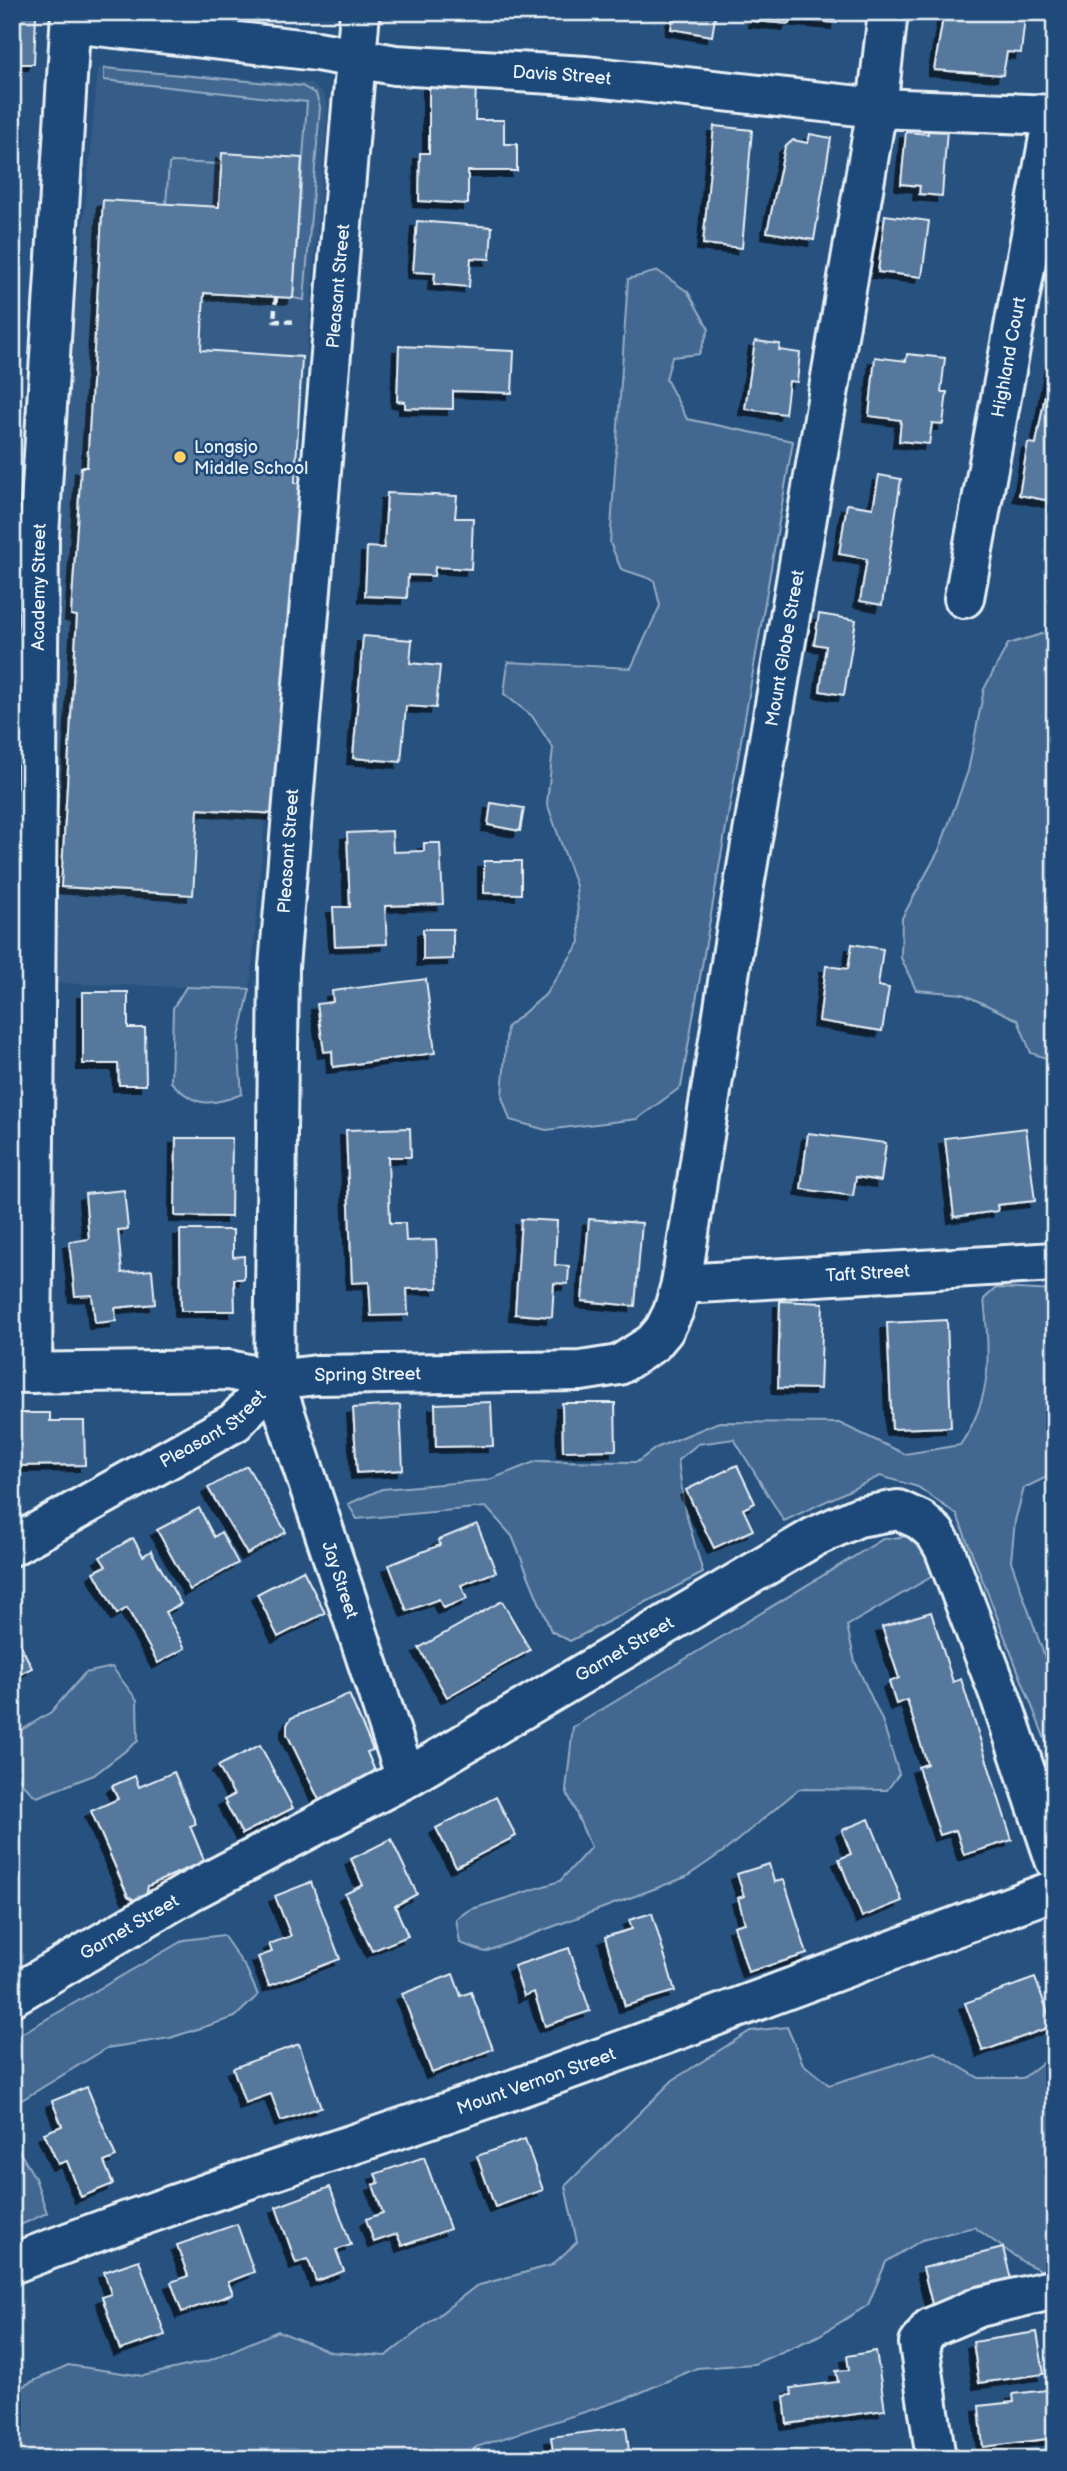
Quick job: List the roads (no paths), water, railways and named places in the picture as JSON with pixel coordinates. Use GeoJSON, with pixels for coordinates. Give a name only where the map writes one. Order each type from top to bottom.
{"type":"FeatureCollection","features":[{"type":"Feature","properties":{"kind":"street","name":"Pleasant Street"},"geometry":{"type":"LineString","coordinates":[[12,1546],[235,1422],[274,1380],[278,994],[360,12]]}},
{"type":"Feature","properties":{"kind":"street","name":"Mount Globe Street"},"geometry":{"type":"LineString","coordinates":[[681,1284],[733,950],[877,108],[888,12]]}},
{"type":"Feature","properties":{"kind":"street","name":"Davis Street"},"geometry":{"type":"LineString","coordinates":[[71,18],[396,65],[586,76],[877,108],[1054,116]]}},
{"type":"Feature","properties":{"kind":"street","name":"Academy Street"},"geometry":{"type":"LineString","coordinates":[[22,1373],[38,536],[71,18]]}},
{"type":"Feature","properties":{"kind":"street","name":"Highland Court"},"geometry":{"type":"LineString","coordinates":[[964,598],[1054,116]]}},
{"type":"Feature","properties":{"kind":"street","name":"Taft Street"},"geometry":{"type":"LineString","coordinates":[[681,1284],[1055,1262]]}},
{"type":"Feature","properties":{"kind":"street","name":"Spring Street"},"geometry":{"type":"LineString","coordinates":[[22,1373],[229,1370],[274,1380],[317,1375],[538,1373],[605,1368],[619,1365],[653,1343],[664,1330],[673,1312],[681,1284]]}},
{"type":"Feature","properties":{"kind":"street","name":"Jay Street"},"geometry":{"type":"LineString","coordinates":[[274,1380],[406,1778]]}},
{"type":"Feature","properties":{"kind":"street","name":"Garnet Street"},"geometry":{"type":"LineString","coordinates":[[12,1996],[189,1892],[406,1778],[638,1642],[778,1555],[854,1518],[898,1510],[920,1520],[935,1533],[948,1556],[1001,1699],[1055,1860]]}},
{"type":"Feature","properties":{"kind":"street","name":"Mount Vernon Street"},"geometry":{"type":"LineString","coordinates":[[12,2264],[111,2225],[480,2101],[716,2017],[1055,1890]]}},
{"type":"Feature","properties":{"kind":"street"},"geometry":{"type":"LineString","coordinates":[[936,2459],[919,2344],[930,2328],[979,2307],[1055,2289]]}},
{"type":"Feature","properties":{"kind":"place","name":"Longsjo Middle School"},"geometry":{"type":"Point","coordinates":[180,457]}}]}
